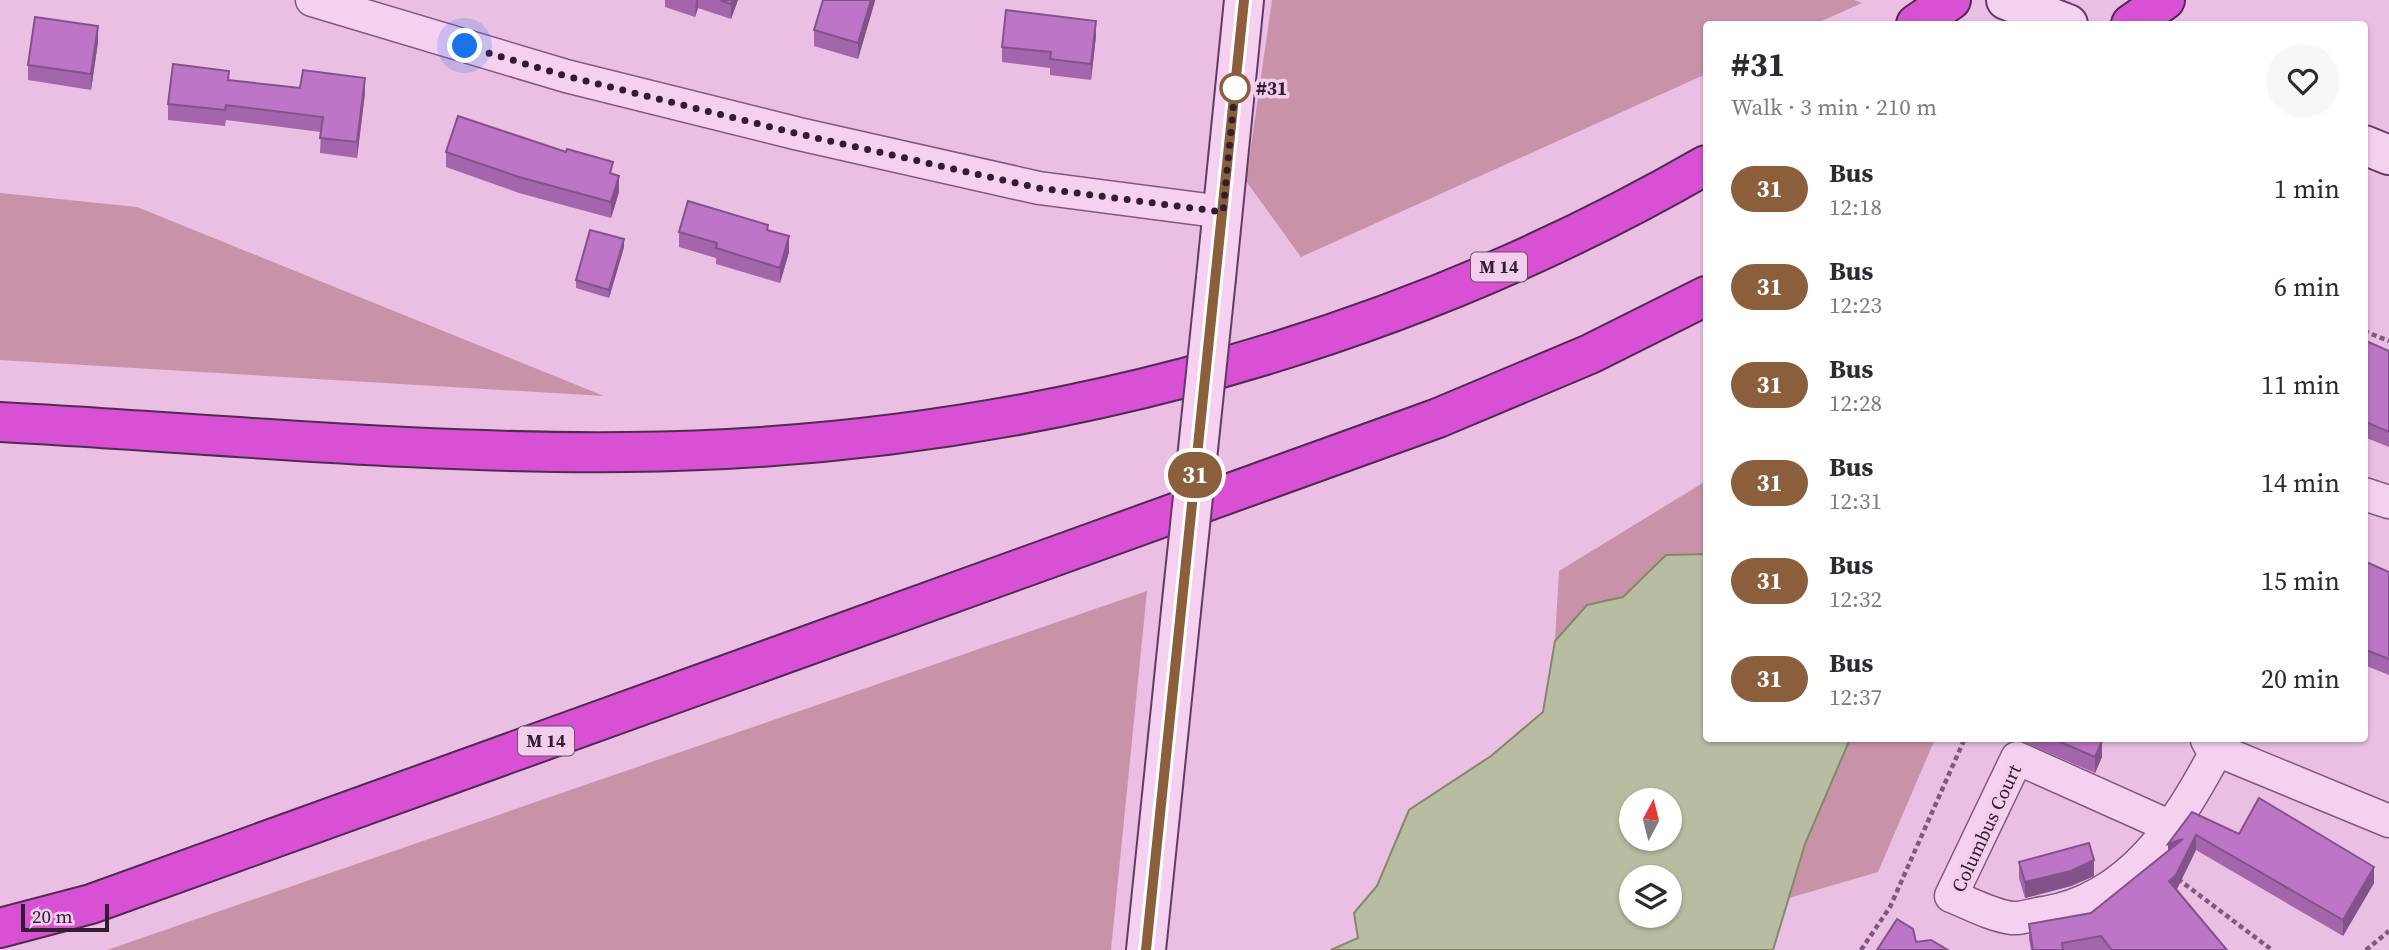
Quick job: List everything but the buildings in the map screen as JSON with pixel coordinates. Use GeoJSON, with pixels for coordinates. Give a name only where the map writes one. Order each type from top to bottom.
{"type":"FeatureCollection","features":[{"type":"Feature","properties":{"kind":"highway"},"geometry":{"type":"LineString","coordinates":[[1920,21],[1951,0]]}},
{"type":"Feature","properties":{"kind":"highway"},"geometry":{"type":"LineString","coordinates":[[2136,21],[2165,0]]}},
{"type":"Feature","properties":{"kind":"highway","name":"M 14"},"geometry":{"type":"LineString","coordinates":[[0,422],[476,450],[628,453],[820,443],[950,428],[1096,400],[1283,350],[1426,299],[1594,223],[1703,167]]}},
{"type":"Feature","properties":{"kind":"highway","name":"M 14"},"geometry":{"type":"LineString","coordinates":[[0,928],[91,904],[1438,418],[1590,354],[1703,298]]}},
{"type":"Feature","properties":{"kind":"main road"},"geometry":{"type":"LineString","coordinates":[[1146,950],[1244,0]]}},
{"type":"Feature","properties":{"kind":"main road"},"geometry":{"type":"LineString","coordinates":[[2006,0],[2060,21]]}},
{"type":"Feature","properties":{"kind":"main road"},"geometry":{"type":"LineString","coordinates":[[2368,147],[2389,155]]}},
{"type":"Feature","properties":{"kind":"street"},"geometry":{"type":"LineString","coordinates":[[312,0],[566,76],[799,134],[1038,188],[1223,212]]}},
{"type":"Feature","properties":{"kind":"street"},"geometry":{"type":"LineString","coordinates":[[2368,495],[2389,502]]}},
{"type":"Feature","properties":{"kind":"street","name":"Columbus Court"},"geometry":{"type":"LineString","coordinates":[[2171,827],[2017,758],[1951,896],[2011,918],[2073,908],[2115,885],[2159,843],[2171,827],[2192,798],[2212,744],[2389,821]]}},
{"type":"Feature","properties":{"kind":"path"},"geometry":{"type":"LineString","coordinates":[[2368,333],[2389,341]]}},
{"type":"Feature","properties":{"kind":"path"},"geometry":{"type":"LineString","coordinates":[[1861,950],[1890,908],[1963,742]]}},
{"type":"Feature","properties":{"kind":"path"},"geometry":{"type":"LineString","coordinates":[[2177,878],[2272,950]]}},
{"type":"Feature","properties":{"kind":"path"},"geometry":{"type":"LineString","coordinates":[[2365,950],[2389,931]]}},
{"type":"Feature","properties":{"kind":"shaded area"},"geometry":{"type":"Polygon","coordinates":[[[1272,0],[1854,0],[1862,3],[1822,21],[1703,21],[1703,75],[1301,257],[1246,181],[1272,0]]]}},
{"type":"Feature","properties":{"kind":"shaded area"},"geometry":{"type":"Polygon","coordinates":[[[0,193],[137,207],[604,396],[0,360],[0,193]]]}},
{"type":"Feature","properties":{"kind":"shaded area"},"geometry":{"type":"Polygon","coordinates":[[[1703,483],[1703,554],[1665,555],[1623,597],[1587,605],[1555,641],[1559,571],[1703,483]]]}},
{"type":"Feature","properties":{"kind":"shaded area"},"geometry":{"type":"Polygon","coordinates":[[[1703,554],[1703,742],[1849,742],[1805,844],[1773,950],[1331,950],[1358,938],[1354,913],[1377,886],[1409,810],[1491,756],[1543,712],[1555,641],[1587,605],[1623,597],[1666,555],[1703,554]]]}},
{"type":"Feature","properties":{"kind":"shaded area"},"geometry":{"type":"Polygon","coordinates":[[[1147,591],[1111,950],[107,950],[1147,591]]]}},
{"type":"Feature","properties":{"kind":"shaded area"},"geometry":{"type":"Polygon","coordinates":[[[1849,742],[1934,742],[1878,872],[1789,898],[1805,844],[1849,742]]]}},
{"type":"Feature","properties":{"kind":"bus line","name":"31"},"geometry":{"type":"LineString","coordinates":[[1146,950],[1244,0]]}},
{"type":"Feature","properties":{"kind":"place","name":"#31"},"geometry":{"type":"Point","coordinates":[1235,88]}},
{"type":"Feature","properties":{"kind":"route"},"geometry":{"type":"LineString","coordinates":[[465,46],[566,76],[799,134],[1038,188],[1223,212],[1236,79],[1235,88]]}}]}
